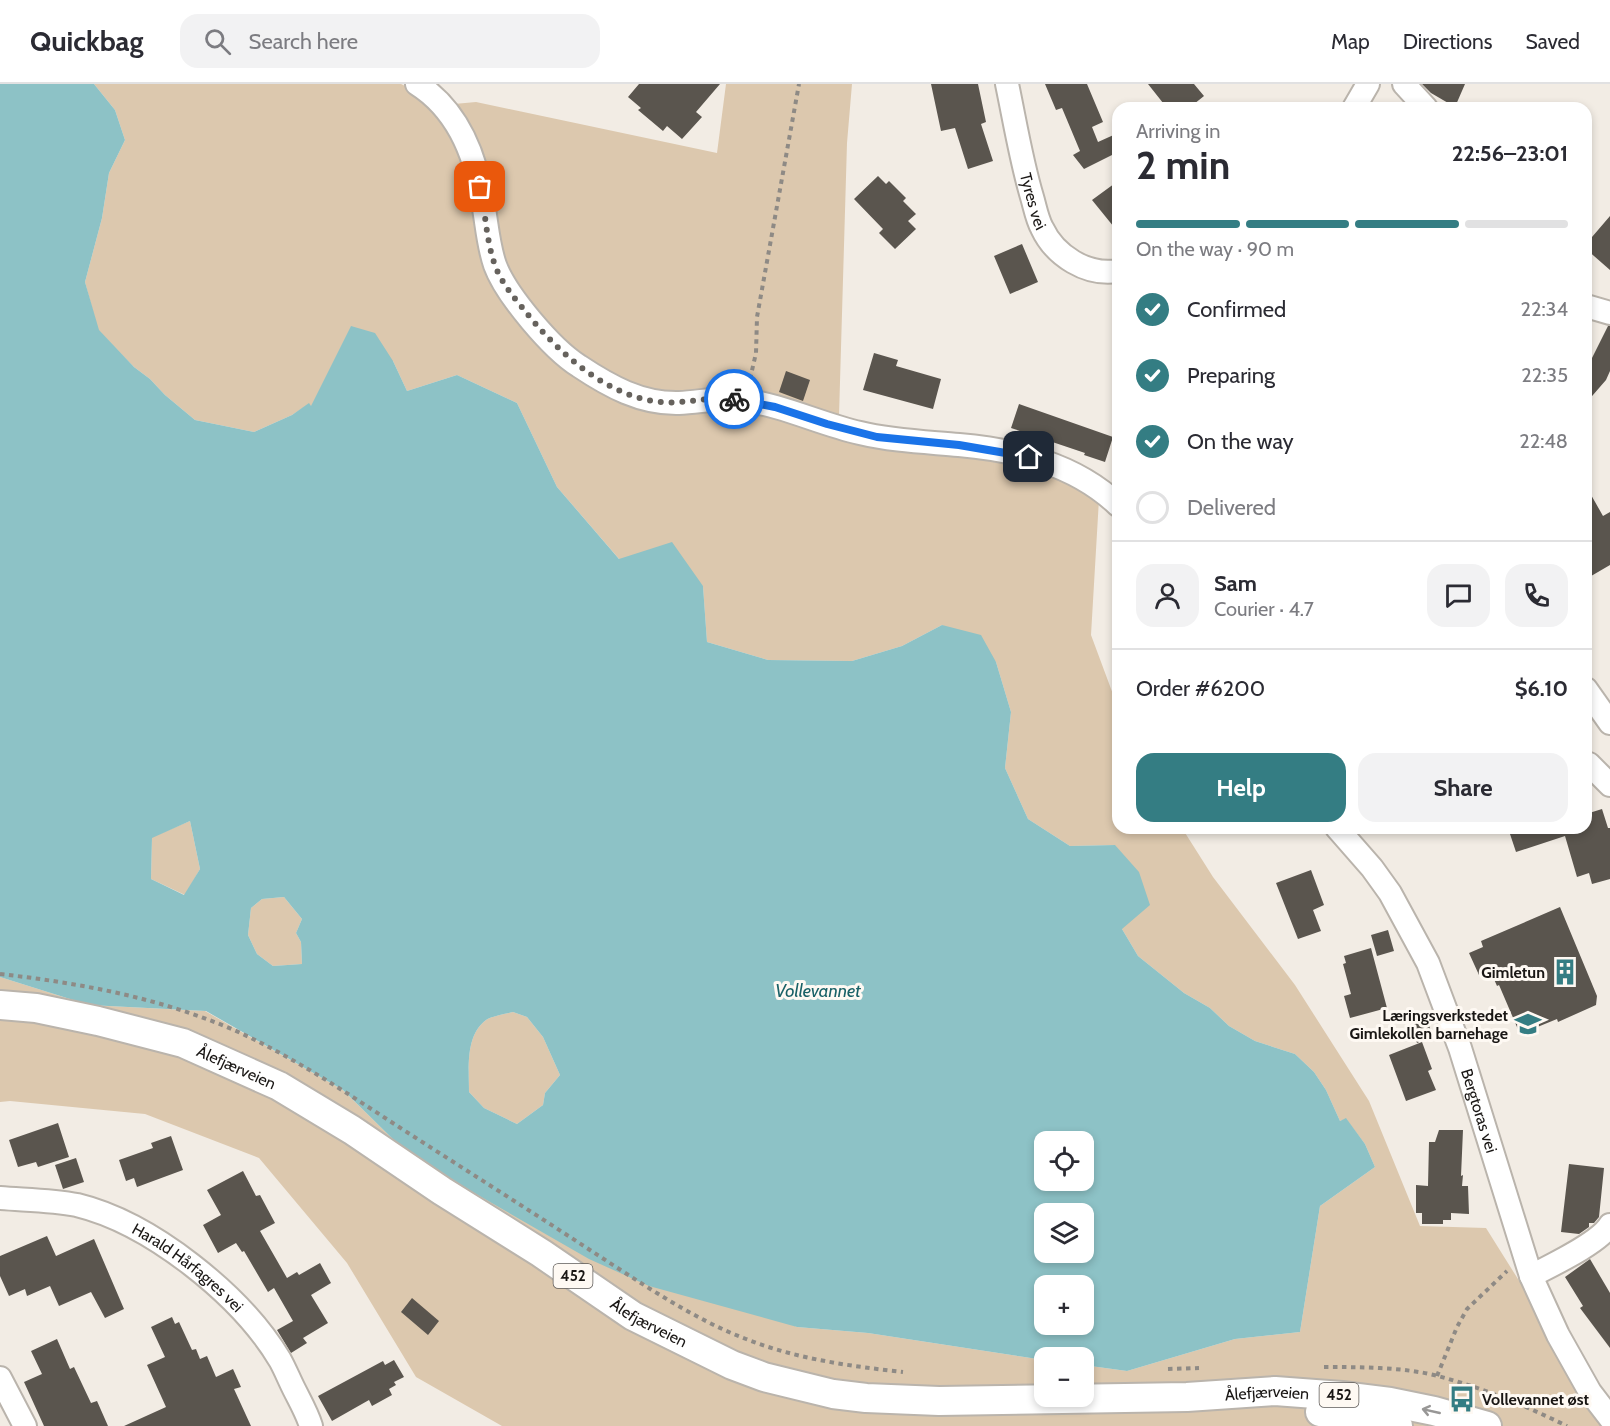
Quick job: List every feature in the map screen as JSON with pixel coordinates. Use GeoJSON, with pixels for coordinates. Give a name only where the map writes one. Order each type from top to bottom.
{"type":"FeatureCollection","features":[{"type":"Feature","properties":{"kind":"main road","name":"Ålefjærveien"},"geometry":{"type":"LineString","coordinates":[[0,1005],[36,1008],[183,1043],[279,1086],[352,1130],[633,1316],[732,1365],[764,1377],[833,1394],[866,1398],[939,1401],[1187,1397],[1275,1391],[1390,1402],[1488,1426]]}},
{"type":"Feature","properties":{"kind":"main road","name":"Ålefjærveien"},"geometry":{"type":"LineString","coordinates":[[1187,1397],[1232,1404],[1333,1413],[1398,1426]]}},
{"type":"Feature","properties":{"kind":"street"},"geometry":{"type":"LineString","coordinates":[[417,84],[440,103],[466,140],[477,172],[489,247],[507,288],[546,336],[576,365],[622,392],[638,398],[676,403],[712,399],[746,400],[877,437],[959,445],[1029,457],[1066,470],[1091,483],[1112,500]]}},
{"type":"Feature","properties":{"kind":"street","name":"Tyres vei"},"geometry":{"type":"LineString","coordinates":[[1007,84],[1021,154],[1041,228],[1050,242],[1072,262],[1096,270],[1112,272]]}},
{"type":"Feature","properties":{"kind":"street"},"geometry":{"type":"LineString","coordinates":[[1358,102],[1368,84]]}},
{"type":"Feature","properties":{"kind":"street"},"geometry":{"type":"LineString","coordinates":[[1404,84],[1420,102]]}},
{"type":"Feature","properties":{"kind":"street"},"geometry":{"type":"LineString","coordinates":[[1592,308],[1610,313]]}},
{"type":"Feature","properties":{"kind":"street"},"geometry":{"type":"LineString","coordinates":[[1592,698],[1610,723]]}},
{"type":"Feature","properties":{"kind":"street"},"geometry":{"type":"LineString","coordinates":[[1592,767],[1610,785]]}},
{"type":"Feature","properties":{"kind":"street","name":"Bergtoras vei"},"geometry":{"type":"LineString","coordinates":[[1342,834],[1390,893],[1428,963],[1460,1048],[1513,1221],[1530,1268],[1564,1344],[1590,1392],[1610,1418]]}},
{"type":"Feature","properties":{"kind":"street","name":"Harald Hårfagres vei"},"geometry":{"type":"LineString","coordinates":[[0,1198],[77,1205],[104,1214],[146,1233],[179,1255],[227,1297],[251,1322],[279,1359],[311,1426]]}},
{"type":"Feature","properties":{"kind":"street"},"geometry":{"type":"LineString","coordinates":[[1530,1268],[1584,1246],[1606,1232],[1610,1225]]}},
{"type":"Feature","properties":{"kind":"street"},"geometry":{"type":"LineString","coordinates":[[0,1378],[25,1426]]}},
{"type":"Feature","properties":{"kind":"path"},"geometry":{"type":"LineString","coordinates":[[746,400],[756,353],[757,317],[799,84]]}},
{"type":"Feature","properties":{"kind":"path"},"geometry":{"type":"LineString","coordinates":[[0,974],[36,978],[144,999],[234,1030],[329,1082],[637,1280],[719,1327],[745,1339],[820,1362],[906,1372]]}},
{"type":"Feature","properties":{"kind":"path"},"geometry":{"type":"LineString","coordinates":[[1437,1376],[1467,1310],[1502,1275],[1530,1268]]}},
{"type":"Feature","properties":{"kind":"shaded area"},"geometry":{"type":"Polygon","coordinates":[[[94,84],[401,84],[443,105],[476,102],[717,153],[726,84],[852,84],[847,143],[839,416],[875,446],[1008,456],[1099,499],[1091,635],[1112,692],[1112,834],[1186,834],[1213,877],[1295,985],[1369,1101],[1420,1226],[1486,1228],[1610,1426],[502,1426],[416,1377],[347,1263],[259,1158],[145,1114],[10,1101],[0,1102],[0,977],[89,1005],[205,1011],[343,1090],[410,1156],[797,1327],[868,1333],[1034,1358],[1034,1407],[1094,1407],[1094,1366],[1127,1371],[1235,1339],[1300,1332],[1320,1206],[1375,1167],[1365,1144],[1346,1119],[1340,1121],[1326,1090],[1314,1072],[1295,1054],[1255,1041],[1229,1026],[1210,1008],[1184,993],[1138,956],[1122,929],[1115,845],[1070,846],[1028,819],[1005,768],[1011,712],[996,662],[942,625],[902,646],[852,661],[768,660],[707,642],[703,586],[620,560],[557,487],[517,403],[457,375],[407,391],[393,361],[311,407],[309,404],[292,415],[254,432],[195,420],[134,367],[98,330],[85,282],[102,218],[109,173],[125,140],[115,110],[94,84]]]}},
{"type":"Feature","properties":{"kind":"shaded area"},"geometry":{"type":"Polygon","coordinates":[[[190,821],[200,869],[185,895],[151,879],[152,837],[190,821]]]}},
{"type":"Feature","properties":{"kind":"shaded area"},"geometry":{"type":"Polygon","coordinates":[[[284,897],[302,919],[296,933],[301,942],[302,964],[273,966],[257,954],[248,935],[251,908],[262,899],[284,897]]]}},
{"type":"Feature","properties":{"kind":"shaded area"},"geometry":{"type":"Polygon","coordinates":[[[513,1012],[527,1017],[543,1037],[560,1075],[545,1093],[543,1105],[517,1124],[484,1108],[469,1092],[469,1063],[474,1035],[486,1020],[513,1012]]]}},
{"type":"Feature","properties":{"kind":"water","name":"Vollevannet"},"geometry":{"type":"Polygon","coordinates":[[[0,84],[94,84],[115,110],[125,140],[109,173],[102,218],[85,282],[99,330],[134,367],[195,420],[254,432],[292,415],[309,403],[311,406],[351,326],[375,333],[393,361],[407,391],[457,375],[517,403],[557,487],[619,559],[672,542],[703,586],[707,642],[768,660],[852,661],[902,646],[942,625],[981,635],[996,662],[1011,712],[1005,768],[1028,819],[1070,846],[1115,845],[1139,872],[1150,905],[1122,929],[1138,956],[1184,993],[1210,1008],[1229,1026],[1255,1041],[1295,1054],[1314,1072],[1326,1090],[1340,1121],[1346,1118],[1365,1144],[1375,1167],[1320,1206],[1300,1332],[1235,1339],[1127,1371],[1094,1366],[1094,1347],[1034,1347],[1034,1358],[868,1333],[797,1327],[649,1286],[589,1259],[410,1156],[343,1090],[206,1011],[89,1005],[0,977],[0,84]],[[190,821],[152,838],[151,879],[184,895],[200,869],[190,821]],[[284,897],[262,899],[251,908],[248,935],[257,954],[273,966],[302,964],[301,942],[296,933],[302,919],[284,897]],[[513,1012],[486,1020],[474,1035],[469,1063],[469,1092],[484,1108],[517,1124],[543,1105],[545,1093],[560,1075],[543,1037],[527,1017],[513,1012]]]}},
{"type":"Feature","properties":{"kind":"building"},"geometry":{"type":"Polygon","coordinates":[[[639,84],[720,84],[696,112],[702,117],[682,139],[667,126],[663,131],[638,110],[641,108],[628,97],[639,84]]]}},
{"type":"Feature","properties":{"kind":"building"},"geometry":{"type":"Polygon","coordinates":[[[931,84],[978,84],[986,122],[981,124],[993,161],[968,169],[955,128],[941,131],[931,84]]]}},
{"type":"Feature","properties":{"kind":"building"},"geometry":{"type":"Polygon","coordinates":[[[1045,84],[1087,84],[1103,122],[1092,127],[1098,142],[1112,136],[1112,155],[1084,169],[1073,155],[1080,151],[1062,108],[1056,110],[1045,84]]]}},
{"type":"Feature","properties":{"kind":"building"},"geometry":{"type":"Polygon","coordinates":[[[1148,84],[1194,84],[1204,96],[1196,102],[1162,102],[1148,84]]]}},
{"type":"Feature","properties":{"kind":"building"},"geometry":{"type":"Polygon","coordinates":[[[1422,84],[1465,84],[1457,102],[1446,102],[1431,93],[1422,84]]]}},
{"type":"Feature","properties":{"kind":"building"},"geometry":{"type":"Polygon","coordinates":[[[878,176],[886,184],[889,181],[906,198],[903,201],[916,214],[908,221],[916,229],[895,249],[879,233],[883,229],[854,199],[878,176]]]}},
{"type":"Feature","properties":{"kind":"building"},"geometry":{"type":"Polygon","coordinates":[[[1112,185],[1112,225],[1092,200],[1112,185]]]}},
{"type":"Feature","properties":{"kind":"building"},"geometry":{"type":"Polygon","coordinates":[[[1610,216],[1610,270],[1592,254],[1592,237],[1610,216]]]}},
{"type":"Feature","properties":{"kind":"building"},"geometry":{"type":"Polygon","coordinates":[[[1022,244],[1038,282],[1010,294],[994,256],[1022,244]]]}},
{"type":"Feature","properties":{"kind":"building"},"geometry":{"type":"Polygon","coordinates":[[[1610,326],[1610,371],[1606,380],[1592,396],[1592,358],[1610,326]]]}},
{"type":"Feature","properties":{"kind":"building"},"geometry":{"type":"Polygon","coordinates":[[[874,353],[898,360],[896,366],[941,379],[933,409],[863,390],[874,353]]]}},
{"type":"Feature","properties":{"kind":"building"},"geometry":{"type":"Polygon","coordinates":[[[786,371],[810,380],[803,401],[779,392],[786,371]]]}},
{"type":"Feature","properties":{"kind":"building"},"geometry":{"type":"Polygon","coordinates":[[[1019,404],[1112,437],[1112,440],[1105,462],[1011,428],[1019,404]]]}},
{"type":"Feature","properties":{"kind":"building"},"geometry":{"type":"Polygon","coordinates":[[[1592,497],[1603,516],[1610,512],[1610,565],[1592,576],[1592,497]]]}},
{"type":"Feature","properties":{"kind":"building"},"geometry":{"type":"Polygon","coordinates":[[[1602,809],[1608,828],[1610,828],[1610,879],[1592,884],[1589,873],[1577,877],[1565,836],[1516,852],[1510,834],[1592,834],[1592,812],[1602,809]]]}},
{"type":"Feature","properties":{"kind":"building"},"geometry":{"type":"Polygon","coordinates":[[[1311,870],[1324,905],[1313,910],[1321,931],[1298,939],[1276,883],[1311,870]]]}},
{"type":"Feature","properties":{"kind":"building","name":"Gimletun"},"geometry":{"type":"Polygon","coordinates":[[[1560,907],[1597,996],[1596,1005],[1558,1022],[1557,1019],[1520,1034],[1490,970],[1479,975],[1469,953],[1483,947],[1481,941],[1560,907]]]}},
{"type":"Feature","properties":{"kind":"building"},"geometry":{"type":"Polygon","coordinates":[[[1388,930],[1394,951],[1377,956],[1371,935],[1388,930]]]}},
{"type":"Feature","properties":{"kind":"building"},"geometry":{"type":"Polygon","coordinates":[[[1371,948],[1387,1008],[1350,1018],[1344,996],[1351,994],[1343,964],[1346,963],[1344,956],[1371,948]]]}},
{"type":"Feature","properties":{"kind":"building"},"geometry":{"type":"Polygon","coordinates":[[[1425,1015],[1433,1036],[1417,1043],[1409,1022],[1425,1015]]]}},
{"type":"Feature","properties":{"kind":"building"},"geometry":{"type":"Polygon","coordinates":[[[1422,1042],[1432,1069],[1428,1071],[1436,1090],[1406,1101],[1389,1055],[1422,1042]]]}},
{"type":"Feature","properties":{"kind":"building"},"geometry":{"type":"Polygon","coordinates":[[[58,1123],[69,1157],[38,1167],[36,1162],[18,1167],[9,1140],[58,1123]]]}},
{"type":"Feature","properties":{"kind":"building"},"geometry":{"type":"Polygon","coordinates":[[[1439,1130],[1463,1130],[1461,1176],[1463,1175],[1462,1186],[1468,1186],[1469,1214],[1451,1213],[1451,1220],[1443,1220],[1443,1224],[1422,1224],[1422,1213],[1416,1213],[1416,1185],[1428,1186],[1429,1142],[1435,1142],[1439,1130]]]}},
{"type":"Feature","properties":{"kind":"building"},"geometry":{"type":"Polygon","coordinates":[[[171,1136],[183,1170],[137,1187],[134,1178],[126,1181],[119,1160],[153,1148],[151,1143],[171,1136]]]}},
{"type":"Feature","properties":{"kind":"building"},"geometry":{"type":"Polygon","coordinates":[[[76,1158],[84,1182],[63,1189],[55,1165],[76,1158]]]}},
{"type":"Feature","properties":{"kind":"building"},"geometry":{"type":"Polygon","coordinates":[[[1569,1164],[1604,1168],[1599,1217],[1594,1223],[1589,1223],[1589,1227],[1579,1234],[1561,1232],[1569,1164]]]}},
{"type":"Feature","properties":{"kind":"building"},"geometry":{"type":"Polygon","coordinates":[[[243,1171],[256,1196],[260,1195],[275,1223],[260,1231],[287,1278],[297,1272],[299,1275],[320,1263],[331,1283],[311,1295],[328,1323],[303,1338],[307,1343],[291,1353],[277,1330],[293,1321],[274,1288],[268,1292],[244,1251],[242,1252],[236,1243],[218,1253],[203,1225],[221,1215],[207,1190],[243,1171]]]}},
{"type":"Feature","properties":{"kind":"building"},"geometry":{"type":"Polygon","coordinates":[[[47,1236],[56,1256],[94,1239],[124,1309],[105,1318],[91,1292],[59,1306],[50,1286],[27,1296],[25,1289],[9,1296],[0,1276],[0,1256],[47,1236]]]}},
{"type":"Feature","properties":{"kind":"building"},"geometry":{"type":"Polygon","coordinates":[[[1590,1259],[1610,1293],[1610,1348],[1580,1308],[1583,1306],[1565,1277],[1590,1259]]]}},
{"type":"Feature","properties":{"kind":"building"},"geometry":{"type":"Polygon","coordinates":[[[412,1298],[439,1321],[428,1335],[401,1312],[412,1298]]]}},
{"type":"Feature","properties":{"kind":"building"},"geometry":{"type":"Polygon","coordinates":[[[172,1317],[175,1324],[179,1322],[192,1350],[196,1349],[200,1359],[207,1356],[216,1377],[233,1369],[241,1387],[234,1389],[251,1426],[124,1426],[166,1407],[147,1365],[165,1357],[151,1327],[172,1317]]]}},
{"type":"Feature","properties":{"kind":"building"},"geometry":{"type":"Polygon","coordinates":[[[57,1339],[70,1369],[74,1367],[91,1403],[97,1401],[108,1426],[44,1426],[24,1382],[42,1374],[31,1351],[57,1339]]]}},
{"type":"Feature","properties":{"kind":"building"},"geometry":{"type":"Polygon","coordinates":[[[394,1360],[404,1377],[394,1382],[396,1385],[389,1389],[392,1395],[372,1406],[369,1400],[332,1421],[318,1396],[383,1361],[385,1365],[394,1360]]]}},
{"type":"Feature","properties":{"kind":"way so far"},"geometry":{"type":"LineString","coordinates":[[480,187],[489,247],[500,278],[534,323],[576,365],[622,392],[655,402],[734,399]]}},
{"type":"Feature","properties":{"kind":"place","name":"Gimletun"},"geometry":{"type":"Point","coordinates":[1565,972]}},
{"type":"Feature","properties":{"kind":"place","name":"Læringsverkstedet Gimlekollen barnehage"},"geometry":{"type":"Point","coordinates":[1528,1024]}},
{"type":"Feature","properties":{"kind":"place","name":"Vollevannet øst"},"geometry":{"type":"Point","coordinates":[1462,1399]}},
{"type":"Feature","properties":{"kind":"route"},"geometry":{"type":"LineString","coordinates":[[734,399],[775,407],[877,437],[998,450],[1029,457]]}}]}
